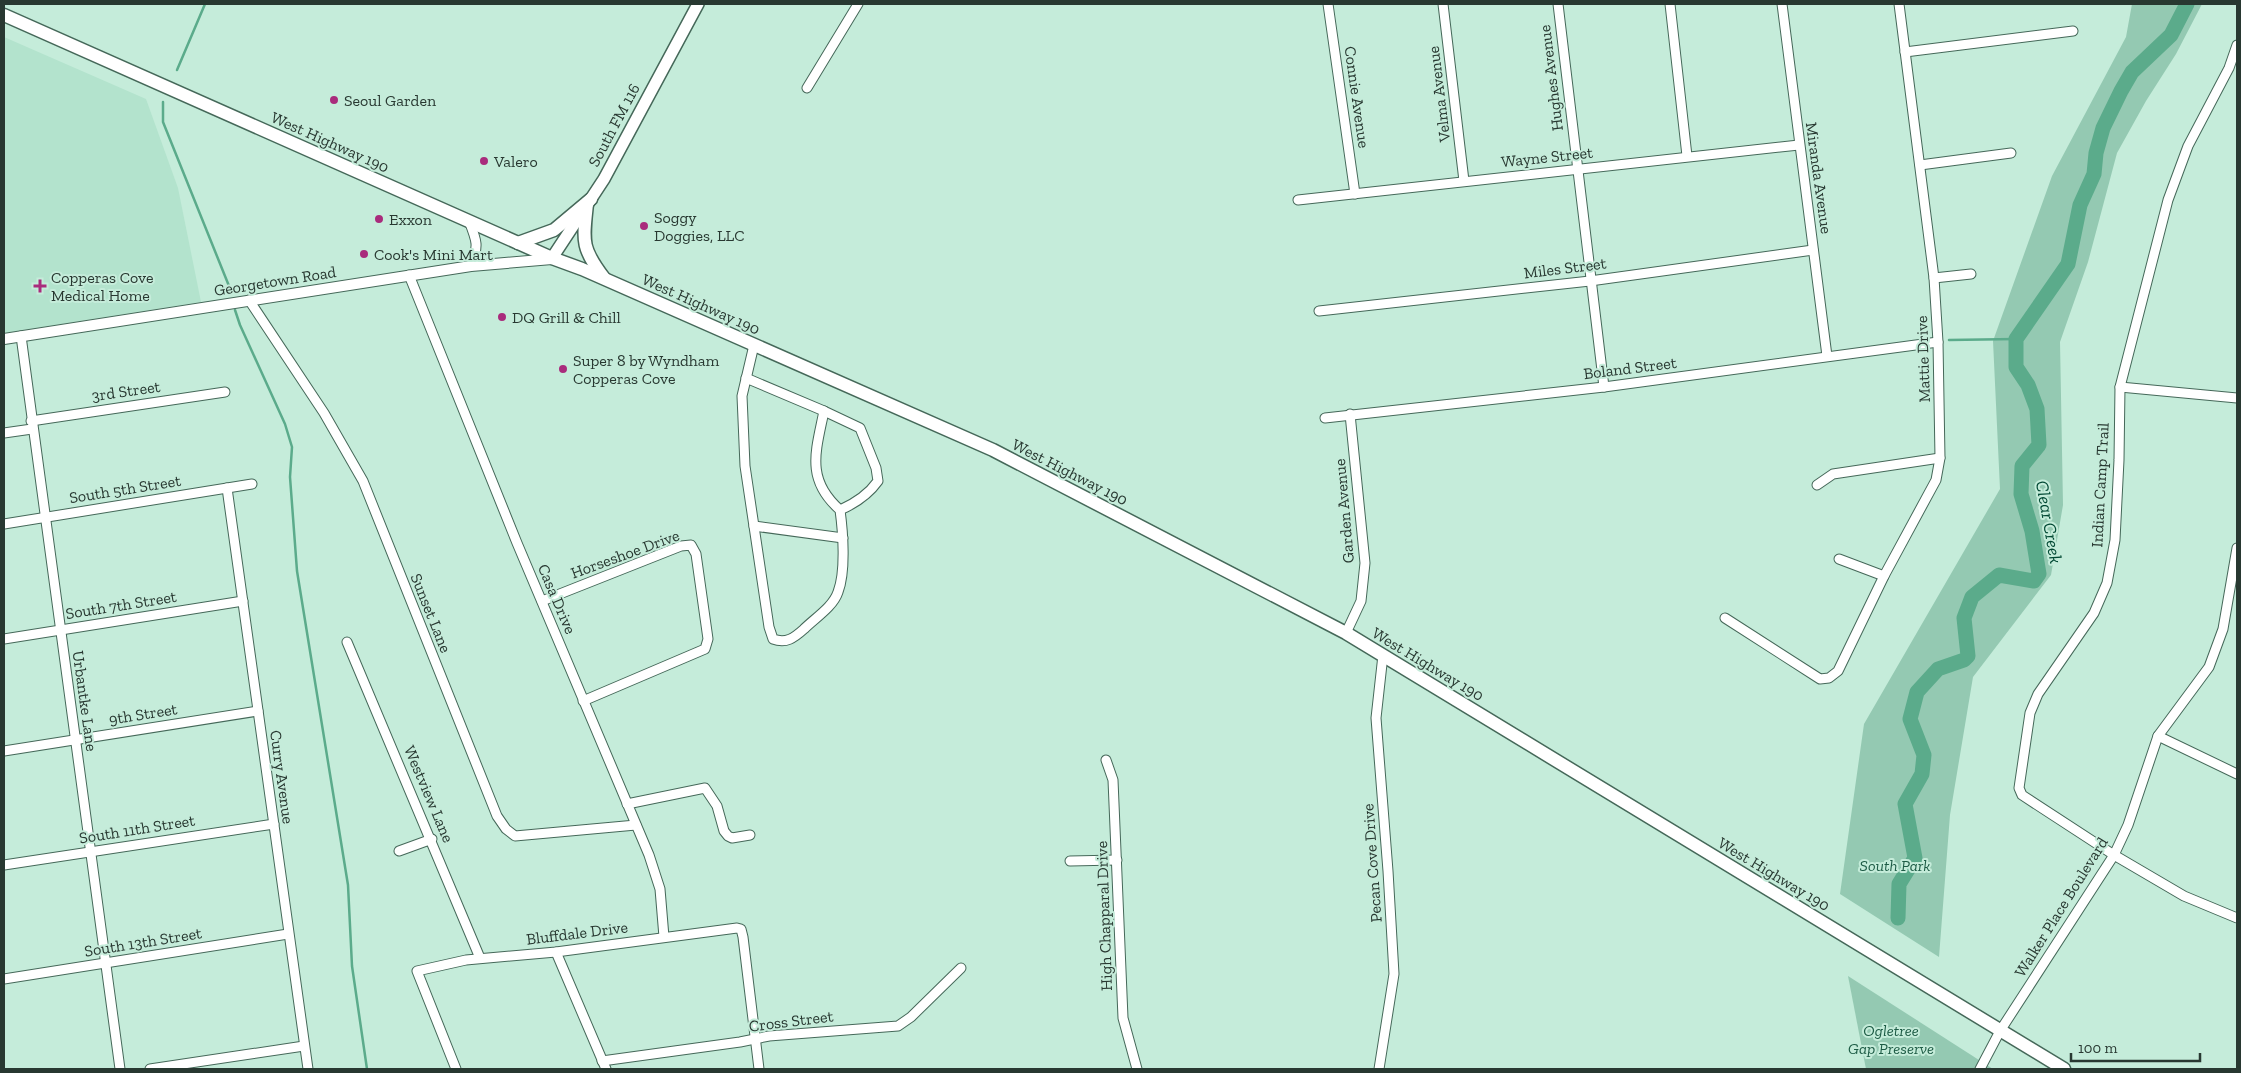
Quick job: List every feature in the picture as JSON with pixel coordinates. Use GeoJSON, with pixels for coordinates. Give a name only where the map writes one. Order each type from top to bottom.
{"type":"FeatureCollection","features":[{"type":"Feature","properties":{"kind":"main road","name":"South FM 116"},"geometry":{"type":"LineString","coordinates":[[552,258],[589,202],[616,156],[698,4]]}},
{"type":"Feature","properties":{"kind":"main road","name":"West Highway 190"},"geometry":{"type":"LineString","coordinates":[[4,15],[552,258],[993,450],[1346,633],[2064,1069]]}},
{"type":"Feature","properties":{"kind":"main road"},"geometry":{"type":"LineString","coordinates":[[518,243],[554,230],[589,202]]}},
{"type":"Feature","properties":{"kind":"main road"},"geometry":{"type":"LineString","coordinates":[[589,202],[584,244],[593,263],[606,280]]}},
{"type":"Feature","properties":{"kind":"street"},"geometry":{"type":"LineString","coordinates":[[807,88],[858,4]]}},
{"type":"Feature","properties":{"kind":"street","name":"Connie Avenue"},"geometry":{"type":"LineString","coordinates":[[1328,4],[1355,194]]}},
{"type":"Feature","properties":{"kind":"street","name":"Velma Avenue"},"geometry":{"type":"LineString","coordinates":[[1443,4],[1464,182]]}},
{"type":"Feature","properties":{"kind":"street","name":"Hughes Avenue"},"geometry":{"type":"LineString","coordinates":[[1558,4],[1604,387]]}},
{"type":"Feature","properties":{"kind":"street"},"geometry":{"type":"LineString","coordinates":[[1670,4],[1688,156]]}},
{"type":"Feature","properties":{"kind":"street","name":"Miranda Avenue"},"geometry":{"type":"LineString","coordinates":[[1782,4],[1827,356]]}},
{"type":"Feature","properties":{"kind":"street","name":"Mattie Drive"},"geometry":{"type":"LineString","coordinates":[[1726,618],[1820,678],[1829,678],[1838,671],[1884,576],[1936,480],[1940,458],[1938,342],[1934,278],[1899,4]]}},
{"type":"Feature","properties":{"kind":"street"},"geometry":{"type":"LineString","coordinates":[[1905,52],[2073,31]]}},
{"type":"Feature","properties":{"kind":"street","name":"Indian Camp Trail"},"geometry":{"type":"LineString","coordinates":[[2237,45],[2229,68],[2188,146],[2168,200],[2120,387],[2115,540],[2107,583],[2094,613],[2038,694],[2030,713],[2019,788],[2022,795],[2114,855],[2184,896],[2237,918]]}},
{"type":"Feature","properties":{"kind":"street","name":"Wayne Street"},"geometry":{"type":"LineString","coordinates":[[1298,200],[1799,145]]}},
{"type":"Feature","properties":{"kind":"street"},"geometry":{"type":"LineString","coordinates":[[1920,164],[2011,153]]}},
{"type":"Feature","properties":{"kind":"street"},"geometry":{"type":"LineString","coordinates":[[469,221],[477,241],[477,250],[471,266]]}},
{"type":"Feature","properties":{"kind":"street","name":"Miles Street"},"geometry":{"type":"LineString","coordinates":[[1319,311],[1590,281],[1813,250]]}},
{"type":"Feature","properties":{"kind":"street","name":"Georgetown Road"},"geometry":{"type":"LineString","coordinates":[[4,339],[409,275],[471,266],[552,258]]}},
{"type":"Feature","properties":{"kind":"street"},"geometry":{"type":"LineString","coordinates":[[1934,278],[1971,274]]}},
{"type":"Feature","properties":{"kind":"street","name":"Casa Drive"},"geometry":{"type":"LineString","coordinates":[[409,275],[583,701],[649,855],[660,889],[664,937]]}},
{"type":"Feature","properties":{"kind":"street","name":"Sunset Lane"},"geometry":{"type":"LineString","coordinates":[[249,300],[324,413],[362,481],[496,816],[506,829],[515,836],[636,825]]}},
{"type":"Feature","properties":{"kind":"street","name":"Urbantke Lane"},"geometry":{"type":"LineString","coordinates":[[20,336],[120,1069]]}},
{"type":"Feature","properties":{"kind":"street","name":"Boland Street"},"geometry":{"type":"LineString","coordinates":[[1325,418],[1604,387],[1938,342]]}},
{"type":"Feature","properties":{"kind":"street"},"geometry":{"type":"LineString","coordinates":[[754,345],[742,396],[745,466],[769,627],[773,639],[781,642],[794,638],[832,602],[838,592],[844,538],[840,510],[830,501],[819,485],[815,456],[824,411]]}},
{"type":"Feature","properties":{"kind":"street"},"geometry":{"type":"LineString","coordinates":[[746,378],[860,428],[876,468],[878,481],[871,491],[855,503],[840,510]]}},
{"type":"Feature","properties":{"kind":"street"},"geometry":{"type":"LineString","coordinates":[[2120,387],[2237,398]]}},
{"type":"Feature","properties":{"kind":"street","name":"3rd Street"},"geometry":{"type":"LineString","coordinates":[[4,433],[31,425],[225,392]]}},
{"type":"Feature","properties":{"kind":"street","name":"Garden Avenue"},"geometry":{"type":"LineString","coordinates":[[1346,633],[1361,602],[1365,564],[1350,414]]}},
{"type":"Feature","properties":{"kind":"street"},"geometry":{"type":"LineString","coordinates":[[1817,485],[1833,474],[1940,458]]}},
{"type":"Feature","properties":{"kind":"street","name":"South 5th Street"},"geometry":{"type":"LineString","coordinates":[[4,524],[252,484]]}},
{"type":"Feature","properties":{"kind":"street","name":"Curry Avenue"},"geometry":{"type":"LineString","coordinates":[[227,488],[308,1069]]}},
{"type":"Feature","properties":{"kind":"street"},"geometry":{"type":"LineString","coordinates":[[754,526],[844,538]]}},
{"type":"Feature","properties":{"kind":"street","name":"Horseshoe Drive"},"geometry":{"type":"LineString","coordinates":[[542,601],[681,546],[691,545],[696,554],[708,639],[705,649],[583,701]]}},
{"type":"Feature","properties":{"kind":"street","name":"Walker Place Boulevard"},"geometry":{"type":"LineString","coordinates":[[1980,1069],[2000,1031],[2114,855],[2128,825],[2158,736],[2209,667],[2223,629],[2237,548]]}},
{"type":"Feature","properties":{"kind":"street"},"geometry":{"type":"LineString","coordinates":[[1840,559],[1884,576]]}},
{"type":"Feature","properties":{"kind":"street","name":"South 7th Street"},"geometry":{"type":"LineString","coordinates":[[4,639],[243,601]]}},
{"type":"Feature","properties":{"kind":"street","name":"Westview Lane"},"geometry":{"type":"LineString","coordinates":[[347,642],[432,839],[480,958]]}},
{"type":"Feature","properties":{"kind":"street","name":"Pecan Cove Drive"},"geometry":{"type":"LineString","coordinates":[[1379,1069],[1394,974],[1376,718],[1383,655]]}},
{"type":"Feature","properties":{"kind":"street","name":"9th Street"},"geometry":{"type":"LineString","coordinates":[[4,751],[258,711]]}},
{"type":"Feature","properties":{"kind":"street"},"geometry":{"type":"LineString","coordinates":[[2158,736],[2237,774]]}},
{"type":"Feature","properties":{"kind":"street","name":"High Chapparal Drive"},"geometry":{"type":"LineString","coordinates":[[1106,760],[1113,780],[1124,1018],[1137,1069]]}},
{"type":"Feature","properties":{"kind":"street"},"geometry":{"type":"LineString","coordinates":[[627,804],[704,788],[717,806],[724,831],[728,836],[732,838],[750,835]]}},
{"type":"Feature","properties":{"kind":"street","name":"South 11th Street"},"geometry":{"type":"LineString","coordinates":[[4,865],[274,824]]}},
{"type":"Feature","properties":{"kind":"street"},"geometry":{"type":"LineString","coordinates":[[399,851],[432,839]]}},
{"type":"Feature","properties":{"kind":"street"},"geometry":{"type":"LineString","coordinates":[[1070,861],[1117,860]]}},
{"type":"Feature","properties":{"kind":"street","name":"Bluffdale Drive"},"geometry":{"type":"LineString","coordinates":[[456,1069],[417,971],[456,961],[556,952],[664,937],[741,929],[755,1039]]}},
{"type":"Feature","properties":{"kind":"street","name":"South 13th Street"},"geometry":{"type":"LineString","coordinates":[[4,979],[288,934]]}},
{"type":"Feature","properties":{"kind":"street"},"geometry":{"type":"LineString","coordinates":[[556,952],[604,1065]]}},
{"type":"Feature","properties":{"kind":"street","name":"Cross Street"},"geometry":{"type":"LineString","coordinates":[[604,1065],[769,1036],[898,1026],[911,1017],[961,968]]}},
{"type":"Feature","properties":{"kind":"street"},"geometry":{"type":"LineString","coordinates":[[755,1039],[759,1069]]}},
{"type":"Feature","properties":{"kind":"street"},"geometry":{"type":"LineString","coordinates":[[150,1069],[304,1046]]}},
{"type":"Feature","properties":{"kind":"shaded area"},"geometry":{"type":"Polygon","coordinates":[[[4,37],[146,99],[178,188],[201,302],[4,333],[4,37]]]}},
{"type":"Feature","properties":{"kind":"green space","name":"South Park"},"geometry":{"type":"Polygon","coordinates":[[[2132,4],[2202,4],[2176,54],[2146,101],[2117,153],[2088,262],[2060,342],[2063,505],[2051,575],[1973,677],[1950,815],[1939,957],[1840,894],[1864,724],[2000,489],[1993,341],[2052,176],[2126,37],[2132,4]]]}},
{"type":"Feature","properties":{"kind":"green space","name":"Ogletree Gap Preserve"},"geometry":{"type":"Polygon","coordinates":[[[1848,976],[1993,1069],[1866,1069],[1848,976]]]}},
{"type":"Feature","properties":{"kind":"waterway"},"geometry":{"type":"LineString","coordinates":[[177,70],[205,4]]}},
{"type":"Feature","properties":{"kind":"waterway","name":"Clear Creek"},"geometry":{"type":"LineString","coordinates":[[1898,918],[1899,884],[1915,858],[1905,804],[1922,774],[1924,755],[1910,719],[1917,692],[1938,669],[1964,660],[1968,656],[1964,618],[1972,597],[1999,575],[2034,581],[2039,574],[2032,531],[2021,494],[2022,466],[2039,445],[2037,409],[2028,385],[2016,367],[2016,339],[2068,264],[2080,205],[2094,174],[2096,153],[2103,128],[2121,91],[2132,72],[2171,35],[2187,4]]}},
{"type":"Feature","properties":{"kind":"waterway"},"geometry":{"type":"LineString","coordinates":[[163,102],[163,122],[229,286]]}},
{"type":"Feature","properties":{"kind":"waterway"},"geometry":{"type":"LineString","coordinates":[[235,310],[285,424],[292,447],[290,477],[297,571],[348,885],[352,966],[367,1069]]}},
{"type":"Feature","properties":{"kind":"waterway"},"geometry":{"type":"LineString","coordinates":[[1949,340],[2016,339]]}},
{"type":"Feature","properties":{"kind":"place","name":"Seoul Garden"},"geometry":{"type":"Point","coordinates":[334,100]}},
{"type":"Feature","properties":{"kind":"place","name":"Valero"},"geometry":{"type":"Point","coordinates":[484,161]}},
{"type":"Feature","properties":{"kind":"place","name":"Exxon"},"geometry":{"type":"Point","coordinates":[379,219]}},
{"type":"Feature","properties":{"kind":"place","name":"Soggy Doggies, LLC"},"geometry":{"type":"Point","coordinates":[644,226]}},
{"type":"Feature","properties":{"kind":"place","name":"Cook's Mini Mart"},"geometry":{"type":"Point","coordinates":[364,254]}},
{"type":"Feature","properties":{"kind":"place","name":"Copperas Cove Medical Home"},"geometry":{"type":"Point","coordinates":[40,286]}},
{"type":"Feature","properties":{"kind":"place","name":"DQ Grill & Chill"},"geometry":{"type":"Point","coordinates":[502,317]}},
{"type":"Feature","properties":{"kind":"place","name":"Super 8 by Wyndham Copperas Cove"},"geometry":{"type":"Point","coordinates":[563,369]}}]}
